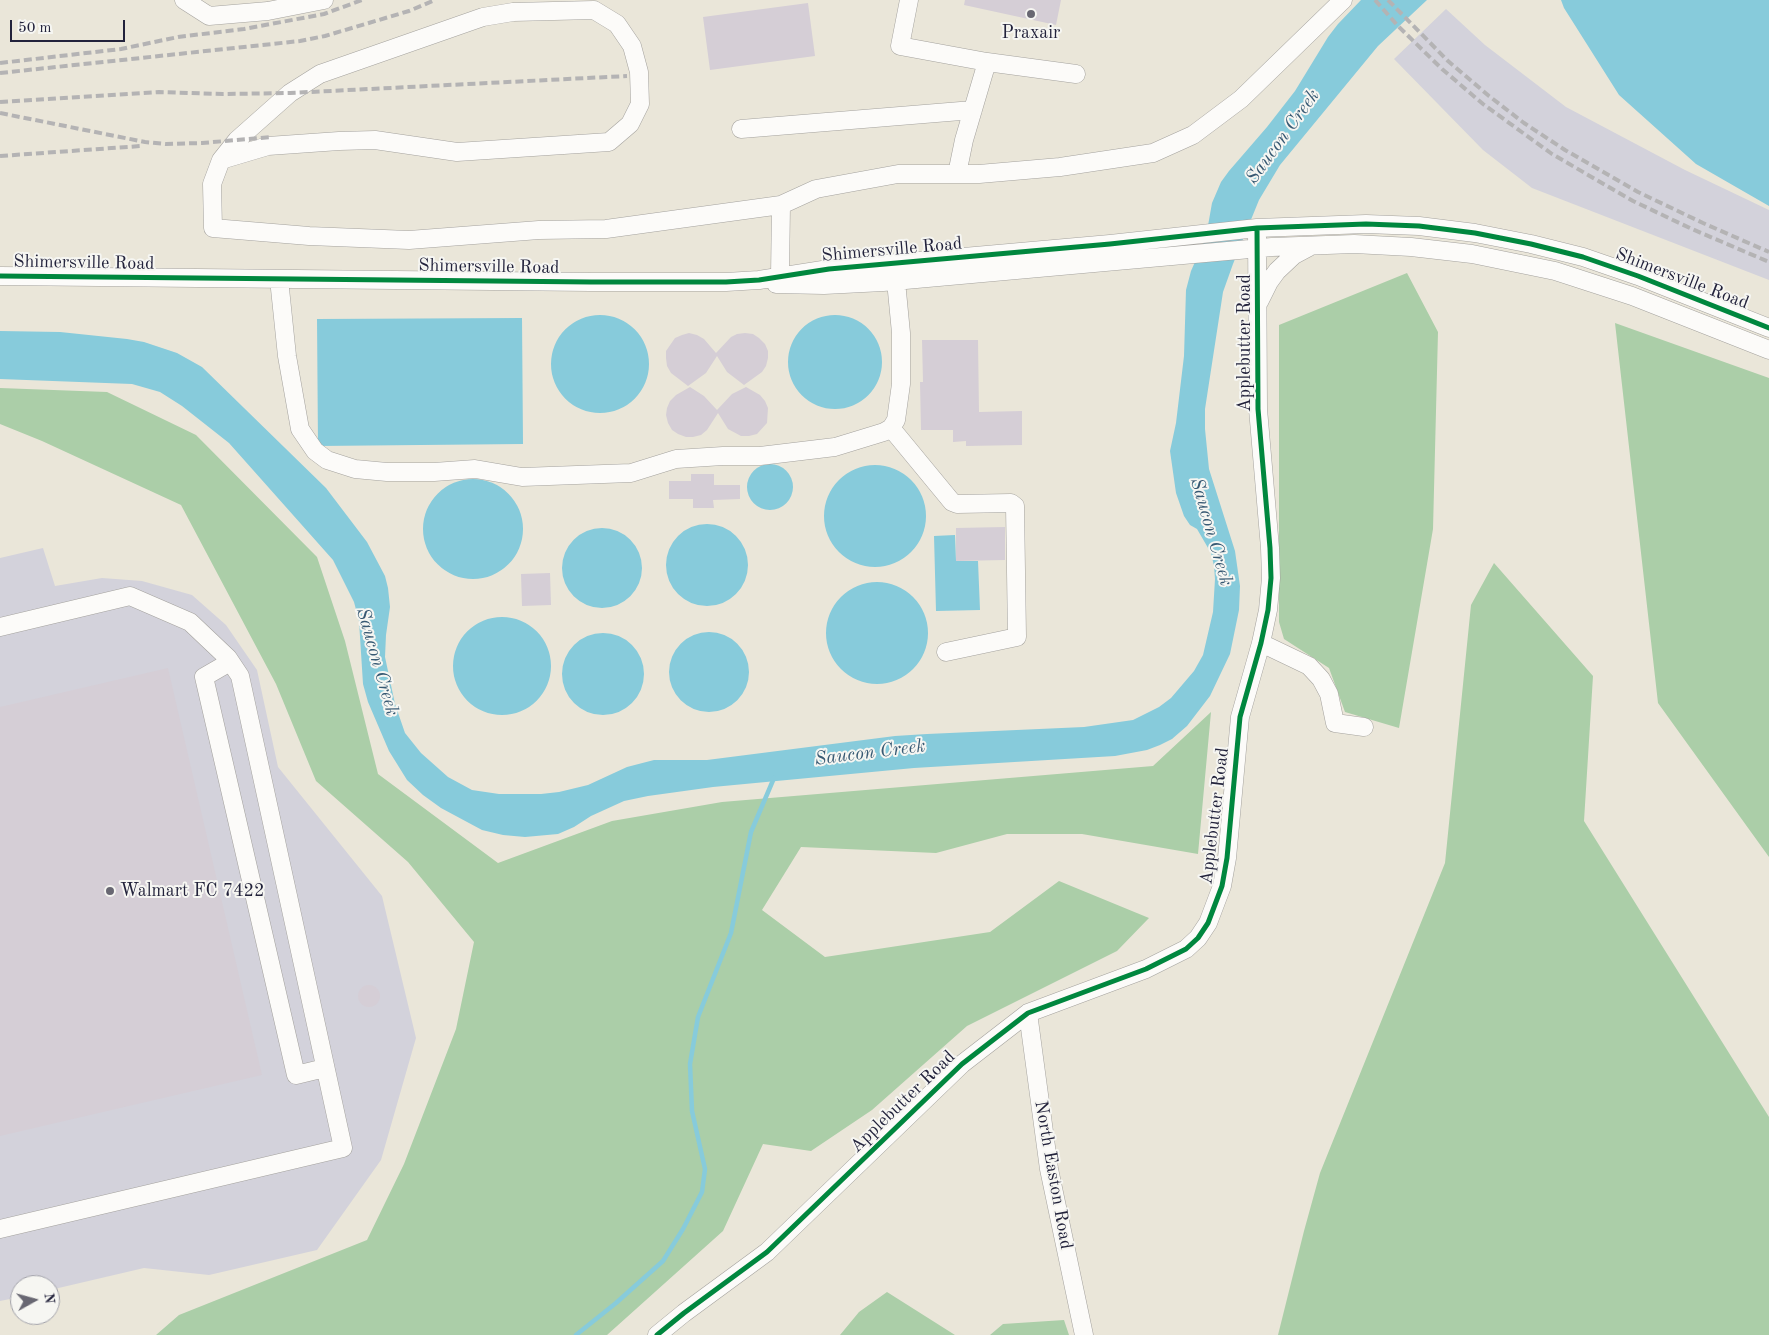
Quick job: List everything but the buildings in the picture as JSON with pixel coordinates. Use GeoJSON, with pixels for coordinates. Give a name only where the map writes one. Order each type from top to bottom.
{"type":"FeatureCollection","features":[{"type":"Feature","properties":{"kind":"street"},"geometry":{"type":"LineString","coordinates":[[184,0],[209,16],[268,11],[324,0]]}},
{"type":"Feature","properties":{"kind":"street"},"geometry":{"type":"LineString","coordinates":[[909,0],[900,46],[987,62],[1076,74]]}},
{"type":"Feature","properties":{"kind":"street"},"geometry":{"type":"LineString","coordinates":[[221,160],[268,146],[339,141],[375,140],[457,152],[609,142],[630,124],[640,104],[639,72],[632,46],[617,24],[594,10],[513,12],[483,17],[320,74],[290,93],[237,140],[221,160],[212,184],[213,228],[309,236],[409,240],[539,230],[606,229],[781,205],[816,189],[898,174],[979,174],[1060,167],[1154,153],[1193,135],[1241,99],[1343,0]]}},
{"type":"Feature","properties":{"kind":"street"},"geometry":{"type":"LineString","coordinates":[[957,174],[964,140],[987,62]]}},
{"type":"Feature","properties":{"kind":"street"},"geometry":{"type":"LineString","coordinates":[[741,129],[973,110]]}},
{"type":"Feature","properties":{"kind":"street"},"geometry":{"type":"LineString","coordinates":[[780,276],[781,205]]}},
{"type":"Feature","properties":{"kind":"street","name":"Shimersville Road"},"geometry":{"type":"LineString","coordinates":[[726,282],[829,269],[1138,241],[1257,228],[1338,224],[1419,226],[1475,233],[1583,257],[1631,273],[1769,328]]}},
{"type":"Feature","properties":{"kind":"street","name":"Applebutter Road"},"geometry":{"type":"LineString","coordinates":[[657,1335],[767,1252],[962,1064],[1028,1014],[1146,969],[1186,949],[1198,938],[1208,922],[1222,886],[1228,858],[1240,717],[1261,643],[1268,610],[1271,578],[1258,409],[1258,276],[1265,248],[1257,228]]}},
{"type":"Feature","properties":{"kind":"street","name":"Shimersville Road"},"geometry":{"type":"LineString","coordinates":[[0,276],[726,282],[810,285],[896,281],[1265,248],[1354,244],[1412,247],[1472,254],[1527,264],[1606,286],[1769,350]]}},
{"type":"Feature","properties":{"kind":"street"},"geometry":{"type":"LineString","coordinates":[[1257,310],[1262,295],[1273,277],[1294,255],[1311,246]]}},
{"type":"Feature","properties":{"kind":"street"},"geometry":{"type":"LineString","coordinates":[[279,278],[287,356],[300,429],[315,451],[327,460],[354,469],[387,472],[434,472],[475,469],[522,477],[631,473],[676,459],[760,456],[835,447],[884,432],[891,428],[896,420],[901,384],[901,333],[896,281]]}},
{"type":"Feature","properties":{"kind":"street"},"geometry":{"type":"LineString","coordinates":[[891,428],[952,502],[957,504],[1011,504],[1016,506],[1017,637],[946,652]]}},
{"type":"Feature","properties":{"kind":"street"},"geometry":{"type":"LineString","coordinates":[[0,627],[130,596],[190,622],[230,662],[240,676],[343,1148],[0,1229]]}},
{"type":"Feature","properties":{"kind":"street"},"geometry":{"type":"LineString","coordinates":[[1261,643],[1309,666],[1321,679],[1330,694],[1335,723],[1364,727]]}},
{"type":"Feature","properties":{"kind":"street"},"geometry":{"type":"LineString","coordinates":[[230,662],[204,677],[293,1065],[296,1074],[325,1068]]}},
{"type":"Feature","properties":{"kind":"street","name":"North Easton Road"},"geometry":{"type":"LineString","coordinates":[[1028,1014],[1049,1169],[1084,1335]]}},
{"type":"Feature","properties":{"kind":"shaded area"},"geometry":{"type":"Polygon","coordinates":[[[1446,9],[1485,45],[1566,107],[1685,170],[1769,210],[1769,280],[1532,188],[1483,150],[1394,59],[1446,9]]]}},
{"type":"Feature","properties":{"kind":"shaded area"},"geometry":{"type":"Polygon","coordinates":[[[43,548],[55,586],[102,578],[142,581],[192,595],[226,625],[257,670],[278,767],[382,896],[416,1038],[381,1160],[317,1250],[209,1275],[144,1268],[60,1288],[60,1275],[10,1275],[10,1299],[0,1301],[0,558],[43,548]]]}},
{"type":"Feature","properties":{"kind":"green space"},"geometry":{"type":"Polygon","coordinates":[[[1407,273],[1438,332],[1433,529],[1399,728],[1345,712],[1329,668],[1284,639],[1279,622],[1279,325],[1407,273]]]}},
{"type":"Feature","properties":{"kind":"green space"},"geometry":{"type":"Polygon","coordinates":[[[1615,323],[1769,378],[1769,857],[1658,703],[1615,323]]]}},
{"type":"Feature","properties":{"kind":"green space"},"geometry":{"type":"Polygon","coordinates":[[[0,388],[107,392],[196,435],[317,557],[345,641],[378,774],[498,863],[612,821],[722,802],[1153,766],[1211,712],[1198,854],[1082,834],[1007,834],[936,853],[801,847],[762,910],[825,957],[990,932],[1059,881],[1149,918],[1117,951],[967,1026],[872,1110],[811,1151],[763,1144],[723,1231],[607,1335],[156,1335],[179,1315],[367,1240],[404,1164],[456,1029],[474,942],[408,862],[316,781],[276,684],[181,505],[42,441],[0,424],[0,388]]]}},
{"type":"Feature","properties":{"kind":"green space"},"geometry":{"type":"Polygon","coordinates":[[[1494,563],[1593,676],[1584,821],[1769,1117],[1769,1335],[1278,1335],[1320,1173],[1445,863],[1471,605],[1494,563]]]}},
{"type":"Feature","properties":{"kind":"green space"},"geometry":{"type":"Polygon","coordinates":[[[887,1292],[955,1335],[840,1335],[859,1312],[887,1292]]]}},
{"type":"Feature","properties":{"kind":"green space"},"geometry":{"type":"Polygon","coordinates":[[[1064,1320],[1069,1335],[990,1335],[1003,1324],[1064,1320]]]}},
{"type":"Feature","properties":{"kind":"water","name":"Saucon Creek"},"geometry":{"type":"Polygon","coordinates":[[[1361,0],[1427,0],[1378,46],[1280,165],[1259,200],[1233,264],[1223,292],[1205,409],[1205,429],[1209,469],[1235,551],[1240,586],[1239,610],[1230,654],[1210,696],[1187,726],[1172,739],[1147,750],[1115,756],[914,768],[713,787],[624,801],[558,834],[525,837],[503,835],[482,830],[441,808],[407,780],[389,751],[368,702],[363,684],[359,621],[354,602],[333,560],[229,443],[182,406],[160,392],[132,384],[0,379],[0,331],[60,332],[144,342],[177,353],[202,367],[326,488],[367,542],[385,576],[388,588],[390,607],[385,657],[395,704],[405,733],[421,753],[448,777],[472,790],[499,794],[541,794],[588,785],[627,767],[654,760],[707,760],[895,736],[1084,727],[1133,720],[1159,707],[1171,698],[1194,671],[1203,655],[1213,612],[1215,579],[1211,553],[1197,529],[1190,525],[1184,516],[1176,493],[1170,451],[1176,423],[1184,356],[1186,290],[1191,271],[1206,237],[1212,203],[1221,182],[1229,171],[1295,91],[1338,24],[1361,0]]]}},
{"type":"Feature","properties":{"kind":"water"},"geometry":{"type":"Polygon","coordinates":[[[1561,0],[1769,0],[1769,206],[1696,164],[1619,95],[1564,8],[1561,0]]]}},
{"type":"Feature","properties":{"kind":"water"},"geometry":{"type":"Polygon","coordinates":[[[600,315],[619,319],[634,330],[645,345],[649,364],[645,383],[634,398],[619,409],[600,413],[581,409],[566,398],[555,383],[551,364],[555,345],[566,330],[581,319],[600,315]]]}},
{"type":"Feature","properties":{"kind":"water"},"geometry":{"type":"Polygon","coordinates":[[[835,315],[853,318],[868,329],[879,344],[882,362],[879,380],[868,395],[853,406],[835,409],[817,406],[802,395],[791,380],[788,362],[791,344],[802,329],[817,318],[835,315]]]}},
{"type":"Feature","properties":{"kind":"water"},"geometry":{"type":"Polygon","coordinates":[[[522,318],[523,444],[318,446],[317,319],[522,318]]]}},
{"type":"Feature","properties":{"kind":"water"},"geometry":{"type":"Polygon","coordinates":[[[770,464],[783,468],[789,474],[793,487],[789,500],[783,506],[770,510],[757,506],[751,500],[747,487],[751,474],[757,468],[770,464]]]}},
{"type":"Feature","properties":{"kind":"water"},"geometry":{"type":"Polygon","coordinates":[[[875,465],[895,469],[911,480],[922,496],[926,516],[922,536],[911,552],[895,563],[875,567],[855,563],[839,552],[828,536],[824,516],[828,496],[839,480],[855,469],[875,465]]]}},
{"type":"Feature","properties":{"kind":"water"},"geometry":{"type":"Polygon","coordinates":[[[473,479],[492,483],[508,494],[519,510],[523,529],[519,548],[508,564],[492,575],[473,579],[454,575],[438,564],[427,548],[423,529],[427,510],[438,494],[454,483],[473,479]]]}},
{"type":"Feature","properties":{"kind":"water"},"geometry":{"type":"Polygon","coordinates":[[[707,524],[723,527],[736,536],[745,549],[748,565],[745,581],[736,594],[723,603],[707,606],[691,603],[678,594],[669,581],[666,565],[669,549],[678,536],[691,527],[707,524]]]}},
{"type":"Feature","properties":{"kind":"water"},"geometry":{"type":"Polygon","coordinates":[[[602,528],[617,531],[630,540],[639,553],[642,568],[639,583],[630,596],[617,605],[602,608],[587,605],[574,596],[565,583],[562,568],[565,553],[574,540],[587,531],[602,528]]]}},
{"type":"Feature","properties":{"kind":"water"},"geometry":{"type":"Polygon","coordinates":[[[955,535],[956,561],[978,561],[980,610],[936,611],[934,536],[955,535]]]}},
{"type":"Feature","properties":{"kind":"water"},"geometry":{"type":"Polygon","coordinates":[[[877,582],[896,586],[913,597],[924,614],[928,633],[924,652],[913,669],[896,680],[877,684],[858,680],[841,669],[830,652],[826,633],[830,614],[841,597],[858,586],[877,582]]]}},
{"type":"Feature","properties":{"kind":"water"},"geometry":{"type":"Polygon","coordinates":[[[502,617],[521,621],[537,631],[547,647],[551,666],[547,685],[537,701],[521,711],[502,715],[483,711],[467,701],[457,685],[453,666],[457,647],[467,631],[483,621],[502,617]]]}},
{"type":"Feature","properties":{"kind":"water"},"geometry":{"type":"Polygon","coordinates":[[[709,632],[724,635],[737,644],[746,657],[749,672],[746,687],[737,700],[724,709],[709,712],[694,709],[681,700],[672,687],[669,672],[672,657],[681,644],[694,635],[709,632]]]}},
{"type":"Feature","properties":{"kind":"water"},"geometry":{"type":"Polygon","coordinates":[[[603,633],[619,637],[632,645],[640,658],[644,674],[640,690],[632,703],[619,711],[603,715],[587,711],[574,703],[566,690],[562,674],[566,658],[574,645],[587,637],[603,633]]]}},
{"type":"Feature","properties":{"kind":"waterway"},"geometry":{"type":"LineString","coordinates":[[576,1335],[616,1303],[663,1261],[683,1229],[702,1192],[705,1169],[692,1111],[690,1064],[698,1017],[731,933],[751,832],[774,778]]}},
{"type":"Feature","properties":{"kind":"railway"},"geometry":{"type":"LineString","coordinates":[[0,63],[121,49],[178,37],[244,29],[324,14],[362,0]]}},
{"type":"Feature","properties":{"kind":"railway"},"geometry":{"type":"LineString","coordinates":[[0,73],[300,41],[325,36],[409,11],[435,0]]}},
{"type":"Feature","properties":{"kind":"railway"},"geometry":{"type":"LineString","coordinates":[[1375,0],[1398,26],[1442,69],[1483,104],[1552,154],[1633,201],[1769,262]]}},
{"type":"Feature","properties":{"kind":"railway"},"geometry":{"type":"LineString","coordinates":[[1388,0],[1448,61],[1524,123],[1565,150],[1638,192],[1769,252]]}},
{"type":"Feature","properties":{"kind":"railway"},"geometry":{"type":"LineString","coordinates":[[0,102],[159,92],[223,94],[290,93],[627,76]]}},
{"type":"Feature","properties":{"kind":"railway"},"geometry":{"type":"LineString","coordinates":[[0,113],[145,142],[166,144],[272,137]]}},
{"type":"Feature","properties":{"kind":"railway"},"geometry":{"type":"LineString","coordinates":[[0,156],[141,146]]}},
{"type":"Feature","properties":{"kind":"cycle path"},"geometry":{"type":"LineString","coordinates":[[0,276],[726,282],[759,280],[829,269],[1110,244],[1257,228],[1366,224],[1419,226],[1475,233],[1583,257],[1638,276],[1769,328]]}},
{"type":"Feature","properties":{"kind":"cycle path"},"geometry":{"type":"LineString","coordinates":[[657,1335],[767,1252],[962,1064],[1028,1013],[1146,969],[1186,949],[1198,938],[1208,923],[1222,886],[1227,858],[1240,717],[1261,643],[1268,610],[1271,578],[1258,409],[1257,228]]}},
{"type":"Feature","properties":{"kind":"place","name":"Praxair"},"geometry":{"type":"Point","coordinates":[1031,14]}},
{"type":"Feature","properties":{"kind":"place","name":"Walmart FC 7422"},"geometry":{"type":"Point","coordinates":[110,891]}}]}
